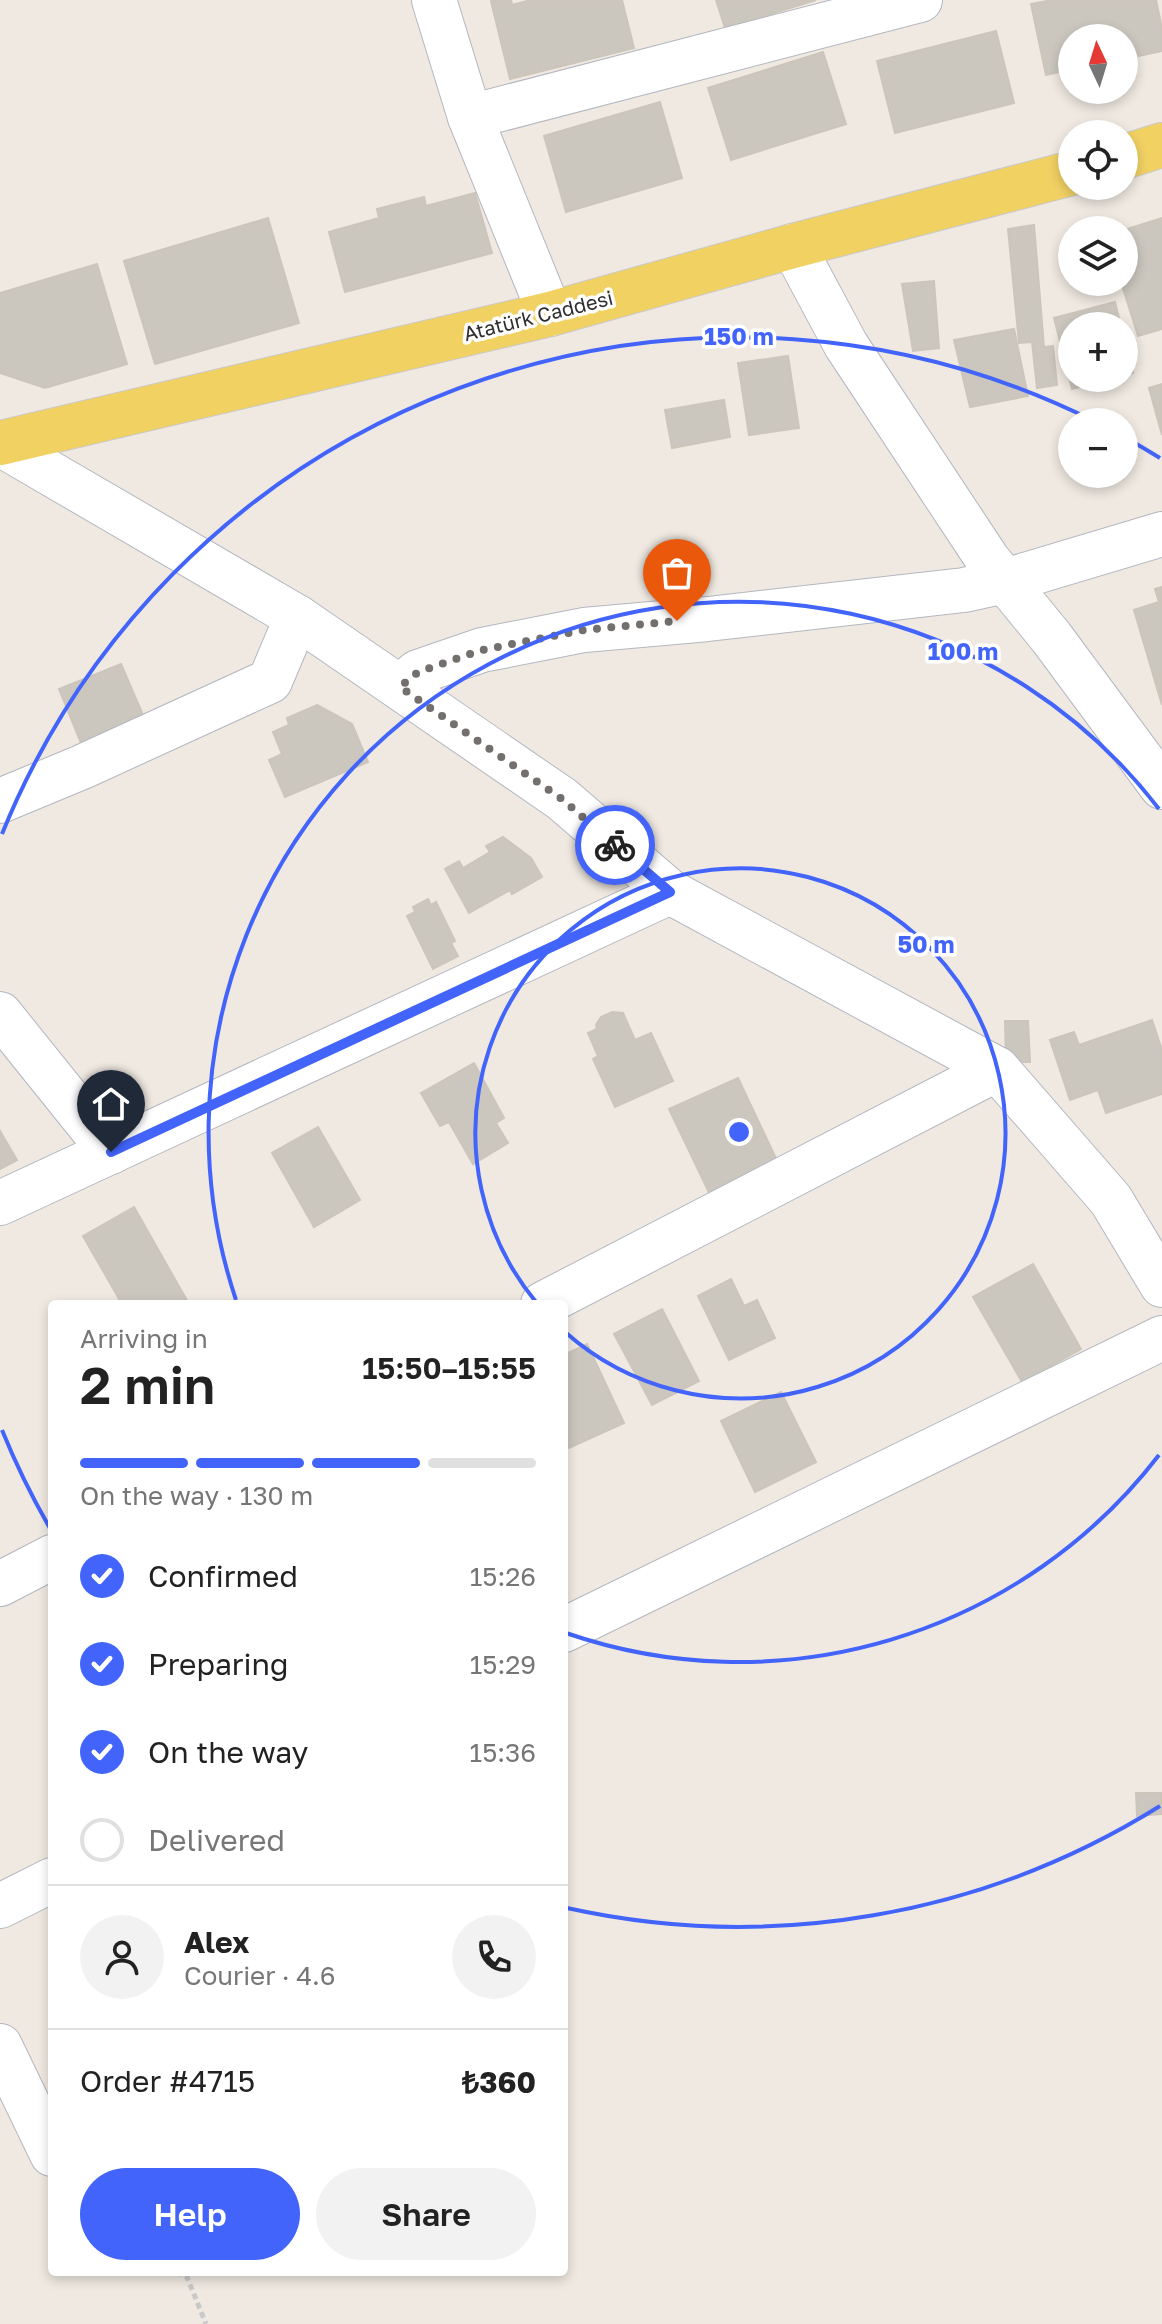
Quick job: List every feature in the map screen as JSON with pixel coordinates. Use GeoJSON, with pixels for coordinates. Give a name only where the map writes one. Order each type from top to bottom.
{"type":"FeatureCollection","features":[{"type":"Feature","properties":{"kind":"main road"},"geometry":{"type":"LineString","coordinates":[[1138,153],[1162,145]]}},
{"type":"Feature","properties":{"kind":"main road","name":"Atatürk Caddesi"},"geometry":{"type":"LineString","coordinates":[[0,444],[550,314],[1058,177]]}},
{"type":"Feature","properties":{"kind":"street"},"geometry":{"type":"LineString","coordinates":[[434,0],[470,117],[550,314]]}},
{"type":"Feature","properties":{"kind":"street"},"geometry":{"type":"LineString","coordinates":[[470,117],[920,0]]}},
{"type":"Feature","properties":{"kind":"street"},"geometry":{"type":"LineString","coordinates":[[793,246],[846,345],[988,560],[1051,637],[1162,787]]}},
{"type":"Feature","properties":{"kind":"street"},"geometry":{"type":"LineString","coordinates":[[0,444],[297,617],[562,799],[670,892],[997,1069],[1111,1200],[1162,1285]]}},
{"type":"Feature","properties":{"kind":"street"},"geometry":{"type":"LineString","coordinates":[[400,687],[418,672],[482,650],[584,630],[964,590],[1005,581],[1162,534]]}},
{"type":"Feature","properties":{"kind":"street"},"geometry":{"type":"LineString","coordinates":[[0,801],[270,681],[297,617]]}},
{"type":"Feature","properties":{"kind":"street"},"geometry":{"type":"LineString","coordinates":[[0,1203],[670,892]]}},
{"type":"Feature","properties":{"kind":"street"},"geometry":{"type":"LineString","coordinates":[[0,1014],[111,1152]]}},
{"type":"Feature","properties":{"kind":"street"},"geometry":{"type":"LineString","coordinates":[[551,1300],[997,1069]]}},
{"type":"Feature","properties":{"kind":"street"},"geometry":{"type":"LineString","coordinates":[[568,1628],[1162,1338]]}},
{"type":"Feature","properties":{"kind":"street"},"geometry":{"type":"LineString","coordinates":[[0,1584],[48,1559]]}},
{"type":"Feature","properties":{"kind":"street"},"geometry":{"type":"LineString","coordinates":[[0,1906],[48,1882]]}},
{"type":"Feature","properties":{"kind":"street"},"geometry":{"type":"LineString","coordinates":[[0,2046],[48,2146]]}},
{"type":"Feature","properties":{"kind":"path"},"geometry":{"type":"LineString","coordinates":[[185,2276],[206,2324]]}},
{"type":"Feature","properties":{"kind":"building"},"geometry":{"type":"Polygon","coordinates":[[[511,0],[512,5],[531,0],[622,0],[634,48],[510,79],[491,1],[511,0]]]}},
{"type":"Feature","properties":{"kind":"building"},"geometry":{"type":"Polygon","coordinates":[[[716,0],[816,0],[725,28],[716,0]]]}},
{"type":"Feature","properties":{"kind":"building"},"geometry":{"type":"Polygon","coordinates":[[[1052,0],[1156,0],[1162,28],[1162,51],[1138,56],[1138,24],[1058,24],[1058,72],[1046,75],[1031,4],[1052,0]]]}},
{"type":"Feature","properties":{"kind":"building"},"geometry":{"type":"Polygon","coordinates":[[[996,31],[1014,103],[895,133],[877,61],[996,31]]]}},
{"type":"Feature","properties":{"kind":"building"},"geometry":{"type":"Polygon","coordinates":[[[823,52],[846,124],[731,160],[708,88],[823,52]]]}},
{"type":"Feature","properties":{"kind":"building"},"geometry":{"type":"Polygon","coordinates":[[[660,102],[682,178],[566,212],[544,136],[660,102]]]}},
{"type":"Feature","properties":{"kind":"building"},"geometry":{"type":"Polygon","coordinates":[[[475,193],[492,253],[345,292],[329,232],[379,218],[377,209],[424,197],[426,206],[475,193]]]}},
{"type":"Feature","properties":{"kind":"building"},"geometry":{"type":"Polygon","coordinates":[[[268,218],[299,323],[155,364],[124,261],[268,218]]]}},
{"type":"Feature","properties":{"kind":"building"},"geometry":{"type":"Polygon","coordinates":[[[1162,218],[1162,329],[1138,336],[1138,312],[1130,312],[1125,296],[1138,296],[1138,226],[1162,218]]]}},
{"type":"Feature","properties":{"kind":"building"},"geometry":{"type":"Polygon","coordinates":[[[1034,225],[1044,347],[1053,346],[1057,385],[1037,388],[1032,342],[1019,343],[1008,229],[1034,225]]]}},
{"type":"Feature","properties":{"kind":"building"},"geometry":{"type":"Polygon","coordinates":[[[97,264],[127,364],[45,388],[0,373],[0,293],[97,264]]]}},
{"type":"Feature","properties":{"kind":"building"},"geometry":{"type":"Polygon","coordinates":[[[934,281],[939,348],[913,351],[902,284],[934,281]]]}},
{"type":"Feature","properties":{"kind":"building"},"geometry":{"type":"Polygon","coordinates":[[[1115,302],[1118,312],[1077,312],[1115,302]]]}},
{"type":"Feature","properties":{"kind":"building"},"geometry":{"type":"Polygon","coordinates":[[[1014,329],[1028,396],[970,407],[954,340],[1014,329]]]}},
{"type":"Feature","properties":{"kind":"building"},"geometry":{"type":"Polygon","coordinates":[[[788,356],[799,428],[749,435],[738,363],[788,356]]]}},
{"type":"Feature","properties":{"kind":"building"},"geometry":{"type":"Polygon","coordinates":[[[1162,384],[1162,435],[1149,388],[1162,384]]]}},
{"type":"Feature","properties":{"kind":"building"},"geometry":{"type":"Polygon","coordinates":[[[724,400],[730,437],[672,448],[665,410],[724,400]]]}},
{"type":"Feature","properties":{"kind":"building"},"geometry":{"type":"Polygon","coordinates":[[[1162,587],[1162,705],[1134,610],[1159,602],[1155,589],[1162,587]]]}},
{"type":"Feature","properties":{"kind":"building"},"geometry":{"type":"Polygon","coordinates":[[[121,664],[146,722],[83,748],[59,689],[121,664]]]}},
{"type":"Feature","properties":{"kind":"building"},"geometry":{"type":"Polygon","coordinates":[[[317,705],[352,724],[368,762],[285,797],[269,760],[282,754],[273,732],[289,725],[287,718],[317,705]]]}},
{"type":"Feature","properties":{"kind":"building"},"geometry":{"type":"Polygon","coordinates":[[[503,837],[531,858],[542,877],[512,894],[510,890],[469,913],[445,869],[459,861],[463,868],[490,852],[486,846],[503,837]]]}},
{"type":"Feature","properties":{"kind":"building"},"geometry":{"type":"Polygon","coordinates":[[[428,899],[431,905],[436,902],[455,941],[451,943],[458,956],[433,969],[407,916],[415,912],[413,907],[428,899]]]}},
{"type":"Feature","properties":{"kind":"building"},"geometry":{"type":"Polygon","coordinates":[[[612,1012],[623,1013],[635,1040],[651,1033],[673,1081],[615,1107],[593,1059],[598,1056],[588,1033],[597,1029],[601,1017],[612,1012]]]}},
{"type":"Feature","properties":{"kind":"building"},"geometry":{"type":"Polygon","coordinates":[[[1152,1020],[1162,1050],[1162,1094],[1106,1113],[1098,1090],[1070,1100],[1050,1040],[1074,1032],[1079,1045],[1152,1020]]]}},
{"type":"Feature","properties":{"kind":"building"},"geometry":{"type":"Polygon","coordinates":[[[1005,1021],[1028,1021],[1030,1062],[1006,1062],[1005,1021]]]}},
{"type":"Feature","properties":{"kind":"building"},"geometry":{"type":"Polygon","coordinates":[[[474,1063],[504,1118],[496,1123],[508,1143],[473,1164],[449,1122],[440,1126],[421,1093],[474,1063]]]}},
{"type":"Feature","properties":{"kind":"building"},"geometry":{"type":"Polygon","coordinates":[[[738,1078],[781,1169],[713,1201],[669,1109],[738,1078]]]}},
{"type":"Feature","properties":{"kind":"building"},"geometry":{"type":"Polygon","coordinates":[[[318,1127],[360,1200],[314,1227],[272,1153],[318,1127]]]}},
{"type":"Feature","properties":{"kind":"building"},"geometry":{"type":"Polygon","coordinates":[[[0,1131],[17,1160],[0,1169],[0,1131]]]}},
{"type":"Feature","properties":{"kind":"building"},"geometry":{"type":"Polygon","coordinates":[[[134,1207],[187,1300],[120,1300],[83,1236],[134,1207]]]}},
{"type":"Feature","properties":{"kind":"building"},"geometry":{"type":"Polygon","coordinates":[[[1033,1264],[1081,1349],[1022,1382],[973,1297],[1033,1264]]]}},
{"type":"Feature","properties":{"kind":"building"},"geometry":{"type":"Polygon","coordinates":[[[731,1279],[744,1306],[757,1300],[775,1338],[729,1360],[698,1296],[731,1279]]]}},
{"type":"Feature","properties":{"kind":"building"},"geometry":{"type":"Polygon","coordinates":[[[662,1309],[699,1381],[652,1405],[614,1334],[662,1309]]]}},
{"type":"Feature","properties":{"kind":"building"},"geometry":{"type":"Polygon","coordinates":[[[587,1344],[624,1423],[569,1448],[568,1446],[568,1353],[587,1344]]]}},
{"type":"Feature","properties":{"kind":"building"},"geometry":{"type":"Polygon","coordinates":[[[781,1392],[816,1462],[755,1492],[721,1421],[781,1392]]]}},
{"type":"Feature","properties":{"kind":"building"},"geometry":{"type":"Polygon","coordinates":[[[1136,1793],[1161,1793],[1162,1814],[1137,1816],[1136,1793]]]}},
{"type":"Feature","properties":{"kind":"way so far"},"geometry":{"type":"LineString","coordinates":[[615,845],[562,799],[400,687],[418,672],[482,650],[584,630],[677,621]]}},
{"type":"Feature","properties":{"kind":"route"},"geometry":{"type":"LineString","coordinates":[[111,1152],[670,892],[615,845]]}}]}
